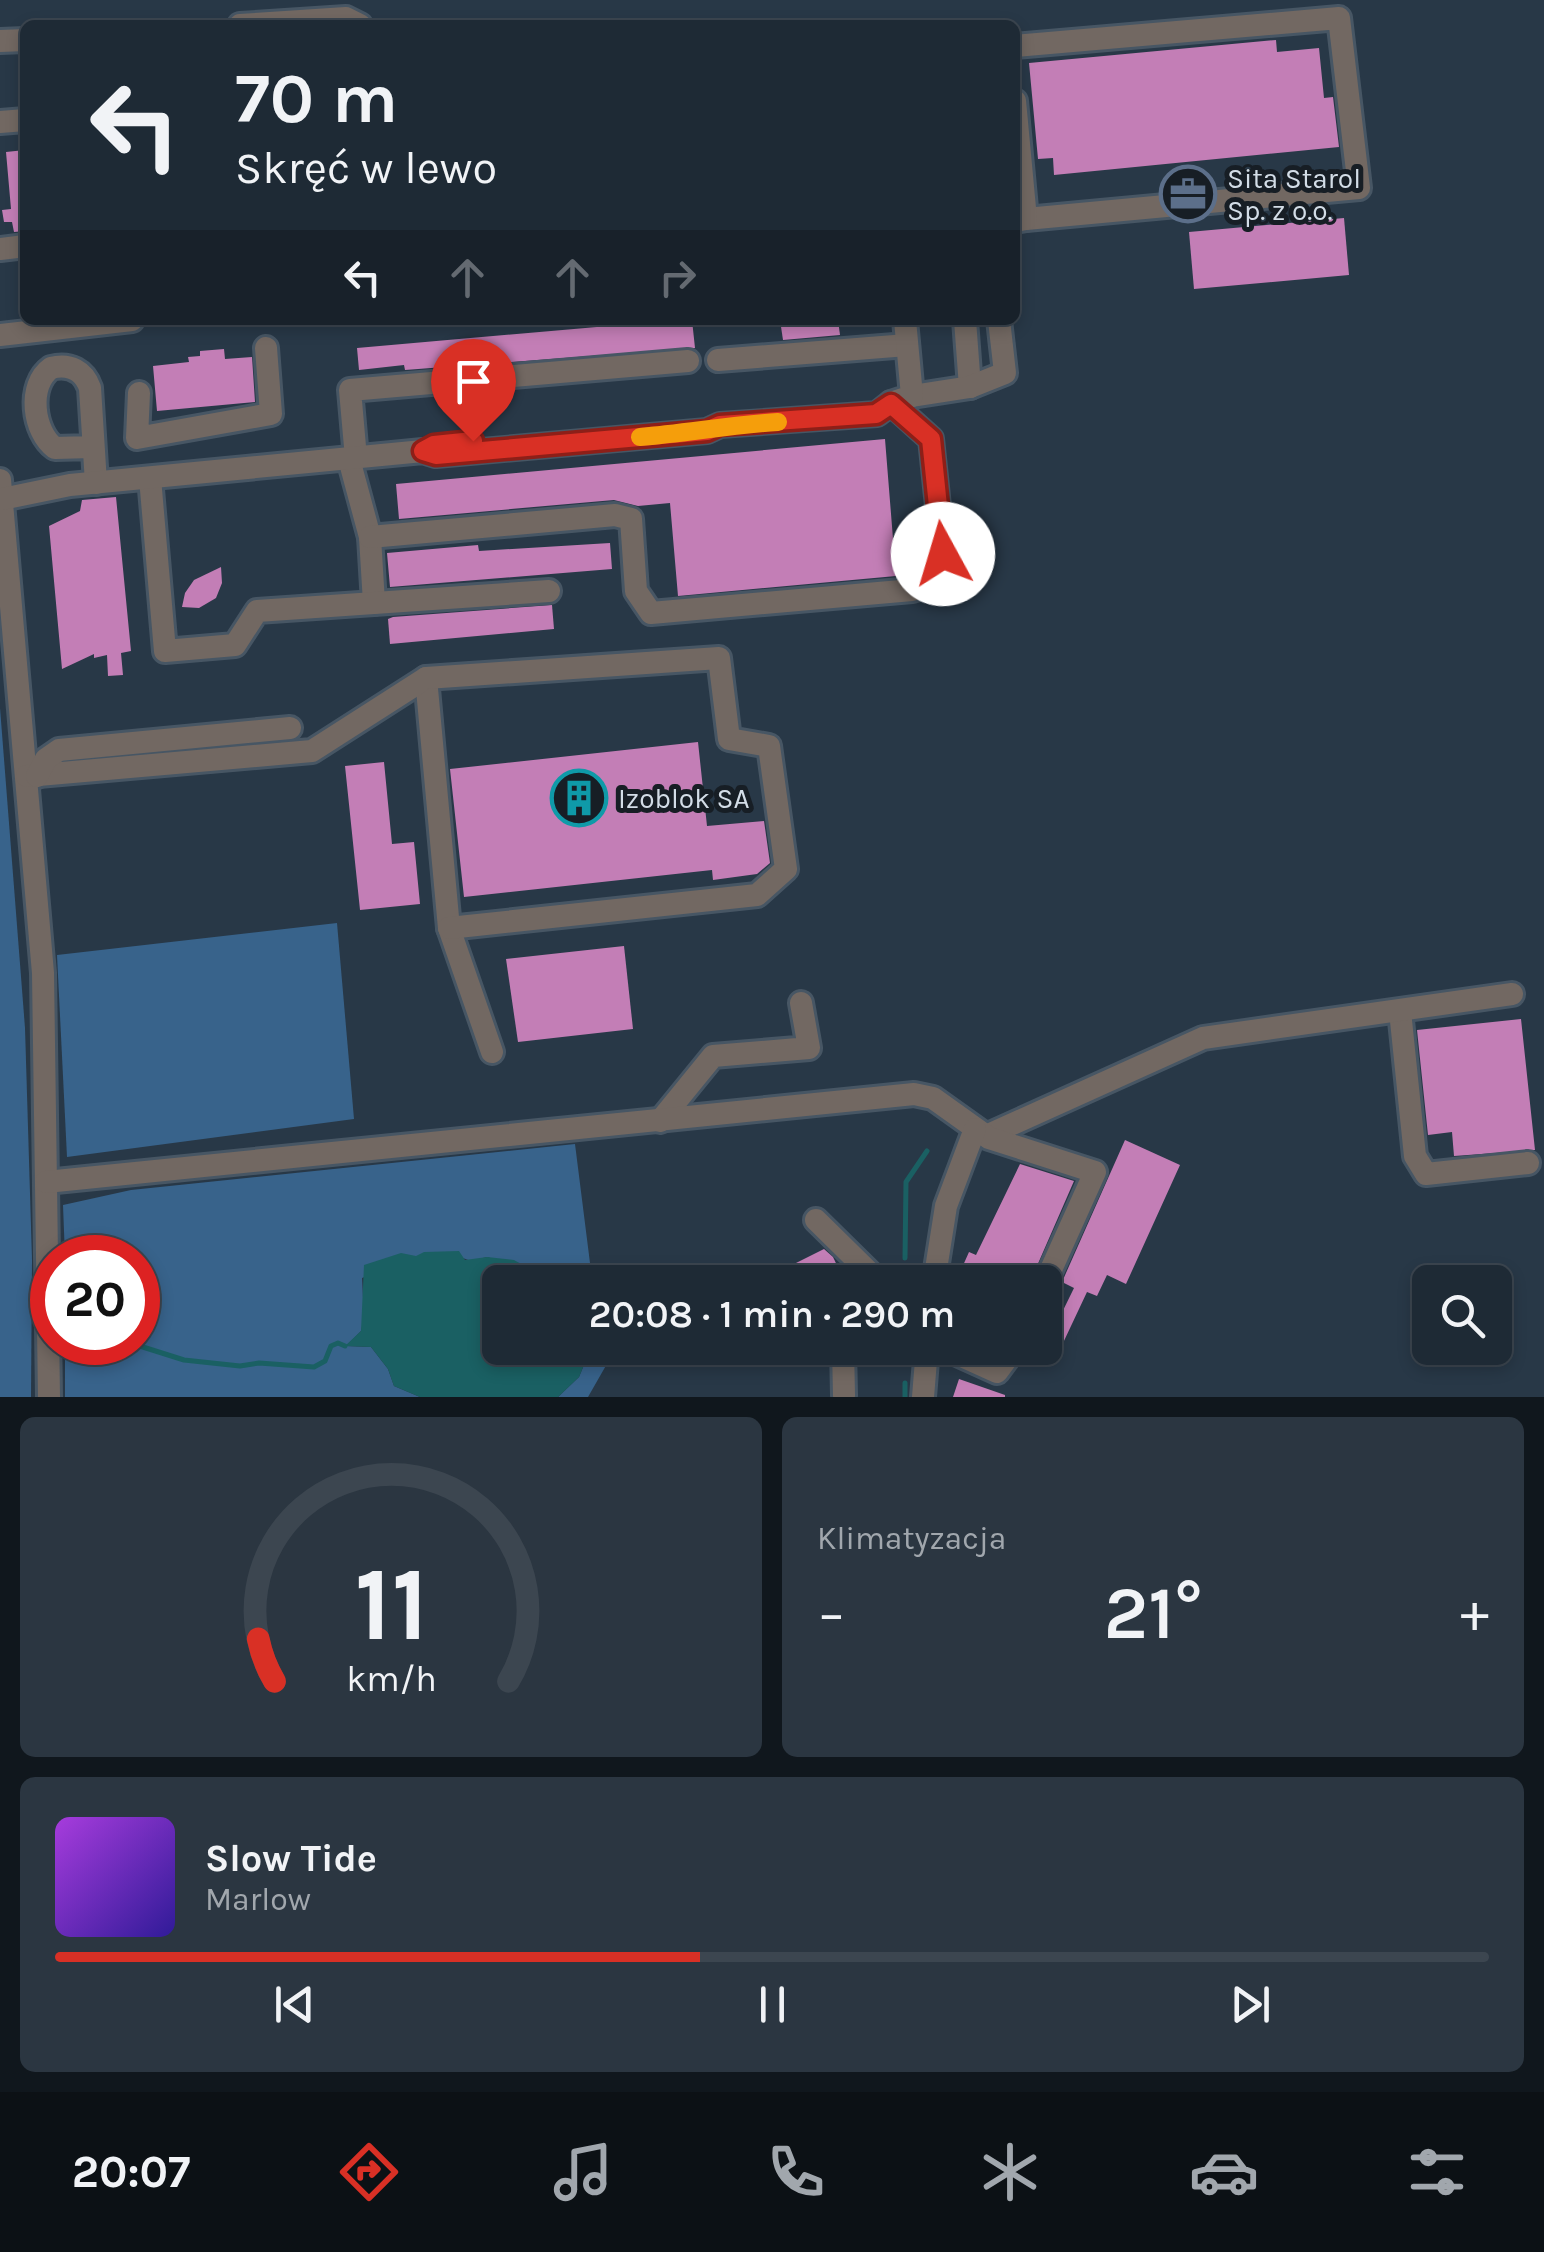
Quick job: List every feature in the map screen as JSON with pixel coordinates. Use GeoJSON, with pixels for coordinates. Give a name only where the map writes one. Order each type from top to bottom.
{"type":"FeatureCollection","features":[{"type":"Feature","properties":{"kind":"street"},"geometry":{"type":"LineString","coordinates":[[1020,46],[1339,18],[1359,188],[1020,220]]}},
{"type":"Feature","properties":{"kind":"street"},"geometry":{"type":"LineString","coordinates":[[316,20],[350,20]]}},
{"type":"Feature","properties":{"kind":"street"},"geometry":{"type":"LineString","coordinates":[[0,335],[30,325]]}},
{"type":"Feature","properties":{"kind":"street"},"geometry":{"type":"LineString","coordinates":[[370,537],[615,515],[631,519],[636,590],[651,613],[912,590],[932,584],[943,554],[931,439],[901,400],[905,325]]}},
{"type":"Feature","properties":{"kind":"street"},"geometry":{"type":"LineString","coordinates":[[964,325],[970,387]]}},
{"type":"Feature","properties":{"kind":"street"},"geometry":{"type":"LineString","coordinates":[[49,1397],[43,973],[32,776],[1,490],[423,451],[436,455],[682,434],[720,425],[876,414],[901,400],[970,387],[1005,374],[1000,325]]}},
{"type":"Feature","properties":{"kind":"street"},"geometry":{"type":"LineString","coordinates":[[718,360],[907,345]]}},
{"type":"Feature","properties":{"kind":"street"},"geometry":{"type":"LineString","coordinates":[[138,438],[272,414],[266,348]]}},
{"type":"Feature","properties":{"kind":"street"},"geometry":{"type":"LineString","coordinates":[[374,603],[370,537],[353,459],[350,390],[688,361]]}},
{"type":"Feature","properties":{"kind":"street"},"geometry":{"type":"LineString","coordinates":[[139,393],[138,438],[165,651],[235,644],[258,610],[549,591]]}},
{"type":"Feature","properties":{"kind":"street"},"geometry":{"type":"LineString","coordinates":[[92,448],[96,483]]}},
{"type":"Feature","properties":{"kind":"street"},"geometry":{"type":"LineString","coordinates":[[32,776],[312,751],[426,678],[719,658],[729,738],[769,746],[786,868],[757,896],[449,928]]}},
{"type":"Feature","properties":{"kind":"street"},"geometry":{"type":"LineString","coordinates":[[426,678],[449,928],[492,1052]]}},
{"type":"Feature","properties":{"kind":"street"},"geometry":{"type":"LineString","coordinates":[[32,776],[46,758],[59,750],[290,728]]}},
{"type":"Feature","properties":{"kind":"street"},"geometry":{"type":"LineString","coordinates":[[937,1265],[946,1206],[981,1133],[1203,1038],[1512,994]]}},
{"type":"Feature","properties":{"kind":"street"},"geometry":{"type":"LineString","coordinates":[[660,1121],[714,1056],[808,1048],[801,1003]]}},
{"type":"Feature","properties":{"kind":"street"},"geometry":{"type":"LineString","coordinates":[[1400,1011],[1414,1156],[1426,1174],[1528,1163]]}},
{"type":"Feature","properties":{"kind":"street"},"geometry":{"type":"LineString","coordinates":[[46,1182],[914,1094],[933,1098],[981,1133],[1096,1172],[1053,1265]]}},
{"type":"Feature","properties":{"kind":"street"},"geometry":{"type":"LineString","coordinates":[[816,1220],[859,1265]]}},
{"type":"Feature","properties":{"kind":"street"},"geometry":{"type":"LineString","coordinates":[[843,1365],[844,1396]]}},
{"type":"Feature","properties":{"kind":"street"},"geometry":{"type":"LineString","coordinates":[[923,1397],[925,1365]]}},
{"type":"Feature","properties":{"kind":"street"},"geometry":{"type":"LineString","coordinates":[[982,1365],[997,1372],[1002,1365]]}},
{"type":"Feature","properties":{"kind":"shaded area"},"geometry":{"type":"Polygon","coordinates":[[[0,708],[25,1028],[31,1235],[31,1397],[0,1397],[0,708]]]}},
{"type":"Feature","properties":{"kind":"shaded area"},"geometry":{"type":"Polygon","coordinates":[[[337,923],[354,1119],[67,1157],[57,955],[337,923]]]}},
{"type":"Feature","properties":{"kind":"shaded area"},"geometry":{"type":"Polygon","coordinates":[[[575,1144],[591,1265],[514,1265],[487,1257],[471,1261],[460,1257],[416,1257],[362,1278],[361,1331],[346,1346],[371,1347],[388,1369],[394,1386],[420,1397],[65,1397],[65,1365],[160,1365],[160,1235],[64,1235],[63,1205],[131,1190],[575,1144]]]}},
{"type":"Feature","properties":{"kind":"shaded area"},"geometry":{"type":"Polygon","coordinates":[[[459,1251],[465,1260],[487,1257],[523,1265],[482,1265],[482,1365],[584,1365],[579,1377],[558,1397],[420,1397],[394,1386],[388,1369],[371,1347],[345,1346],[361,1331],[364,1265],[401,1253],[416,1256],[424,1252],[459,1251]]]}},
{"type":"Feature","properties":{"kind":"shaded area"},"geometry":{"type":"Polygon","coordinates":[[[584,1365],[606,1365],[588,1397],[558,1397],[579,1377],[584,1365]]]}},
{"type":"Feature","properties":{"kind":"building"},"geometry":{"type":"Polygon","coordinates":[[[1276,40],[1277,52],[1319,48],[1324,98],[1333,97],[1339,147],[1054,175],[1053,158],[1038,159],[1029,63],[1276,40]]]}},
{"type":"Feature","properties":{"kind":"building"},"geometry":{"type":"Polygon","coordinates":[[[20,151],[20,231],[14,232],[12,222],[4,222],[2,210],[11,209],[6,152],[20,151]]]}},
{"type":"Feature","properties":{"kind":"building"},"geometry":{"type":"Polygon","coordinates":[[[1344,218],[1349,275],[1194,289],[1189,232],[1344,218]]]}},
{"type":"Feature","properties":{"kind":"building"},"geometry":{"type":"Polygon","coordinates":[[[620,325],[693,325],[695,348],[405,370],[404,365],[359,370],[357,348],[620,325]]]}},
{"type":"Feature","properties":{"kind":"building"},"geometry":{"type":"Polygon","coordinates":[[[781,325],[839,325],[840,335],[783,340],[781,325]]]}},
{"type":"Feature","properties":{"kind":"building"},"geometry":{"type":"Polygon","coordinates":[[[224,349],[225,359],[252,357],[255,402],[157,411],[153,366],[189,362],[188,357],[200,356],[200,351],[224,349]]]}},
{"type":"Feature","properties":{"kind":"building"},"geometry":{"type":"Polygon","coordinates":[[[885,439],[896,576],[678,596],[670,503],[638,506],[614,500],[399,519],[396,484],[885,439]]]}},
{"type":"Feature","properties":{"kind":"building"},"geometry":{"type":"Polygon","coordinates":[[[116,497],[131,651],[121,653],[123,675],[108,676],[107,655],[94,658],[94,654],[62,669],[49,526],[80,511],[82,500],[116,497]]]}},
{"type":"Feature","properties":{"kind":"building"},"geometry":{"type":"Polygon","coordinates":[[[610,543],[612,569],[390,587],[387,553],[478,545],[479,551],[610,543]]]}},
{"type":"Feature","properties":{"kind":"building"},"geometry":{"type":"Polygon","coordinates":[[[221,567],[222,583],[216,598],[199,608],[182,607],[194,580],[221,567]]]}},
{"type":"Feature","properties":{"kind":"building"},"geometry":{"type":"Polygon","coordinates":[[[552,605],[554,629],[390,644],[388,619],[393,617],[552,605]]]}},
{"type":"Feature","properties":{"kind":"building","name":"Izoblok SA"},"geometry":{"type":"Polygon","coordinates":[[[698,742],[707,826],[764,821],[770,863],[757,874],[713,880],[712,870],[464,897],[450,769],[698,742]]]}},
{"type":"Feature","properties":{"kind":"building"},"geometry":{"type":"Polygon","coordinates":[[[384,762],[392,844],[414,842],[420,904],[360,910],[345,766],[384,762]]]}},
{"type":"Feature","properties":{"kind":"building"},"geometry":{"type":"Polygon","coordinates":[[[624,946],[633,1029],[518,1042],[506,959],[624,946]]]}},
{"type":"Feature","properties":{"kind":"building"},"geometry":{"type":"Polygon","coordinates":[[[1521,1019],[1535,1150],[1454,1156],[1452,1132],[1428,1135],[1417,1030],[1521,1019]]]}},
{"type":"Feature","properties":{"kind":"building"},"geometry":{"type":"Polygon","coordinates":[[[1125,1140],[1180,1165],[1126,1284],[1107,1275],[1097,1296],[1087,1292],[1063,1343],[1062,1312],[1074,1288],[1062,1282],[1125,1140]]]}},
{"type":"Feature","properties":{"kind":"building"},"geometry":{"type":"Polygon","coordinates":[[[1020,1164],[1074,1181],[1037,1265],[963,1265],[969,1252],[976,1255],[1020,1164]]]}},
{"type":"Feature","properties":{"kind":"building"},"geometry":{"type":"Polygon","coordinates":[[[824,1249],[837,1265],[792,1265],[824,1249]]]}},
{"type":"Feature","properties":{"kind":"building"},"geometry":{"type":"Polygon","coordinates":[[[959,1379],[1005,1395],[1005,1397],[953,1397],[959,1379]]]}},
{"type":"Feature","properties":{"kind":"waterway"},"geometry":{"type":"LineString","coordinates":[[905,1258],[906,1182],[927,1151]]}},
{"type":"Feature","properties":{"kind":"waterway"},"geometry":{"type":"LineString","coordinates":[[160,1352],[184,1360],[240,1366],[259,1363],[314,1367],[325,1361],[331,1346],[345,1346]]}},
{"type":"Feature","properties":{"kind":"waterway"},"geometry":{"type":"LineString","coordinates":[[905,1383],[905,1397]]}},
{"type":"Feature","properties":{"kind":"slow traffic"},"geometry":{"type":"LineString","coordinates":[[640,437],[707,431],[720,425],[778,422]]}},
{"type":"Feature","properties":{"kind":"place","name":"Sita Starol Sp. z o.o."},"geometry":{"type":"Point","coordinates":[1188,194]}},
{"type":"Feature","properties":{"kind":"place","name":"Izoblok SA"},"geometry":{"type":"Point","coordinates":[579,798]}},
{"type":"Feature","properties":{"kind":"route"},"geometry":{"type":"LineString","coordinates":[[473,441],[434,445],[423,451],[436,455],[707,431],[720,425],[876,414],[891,404],[931,439],[943,554]]}}]}
